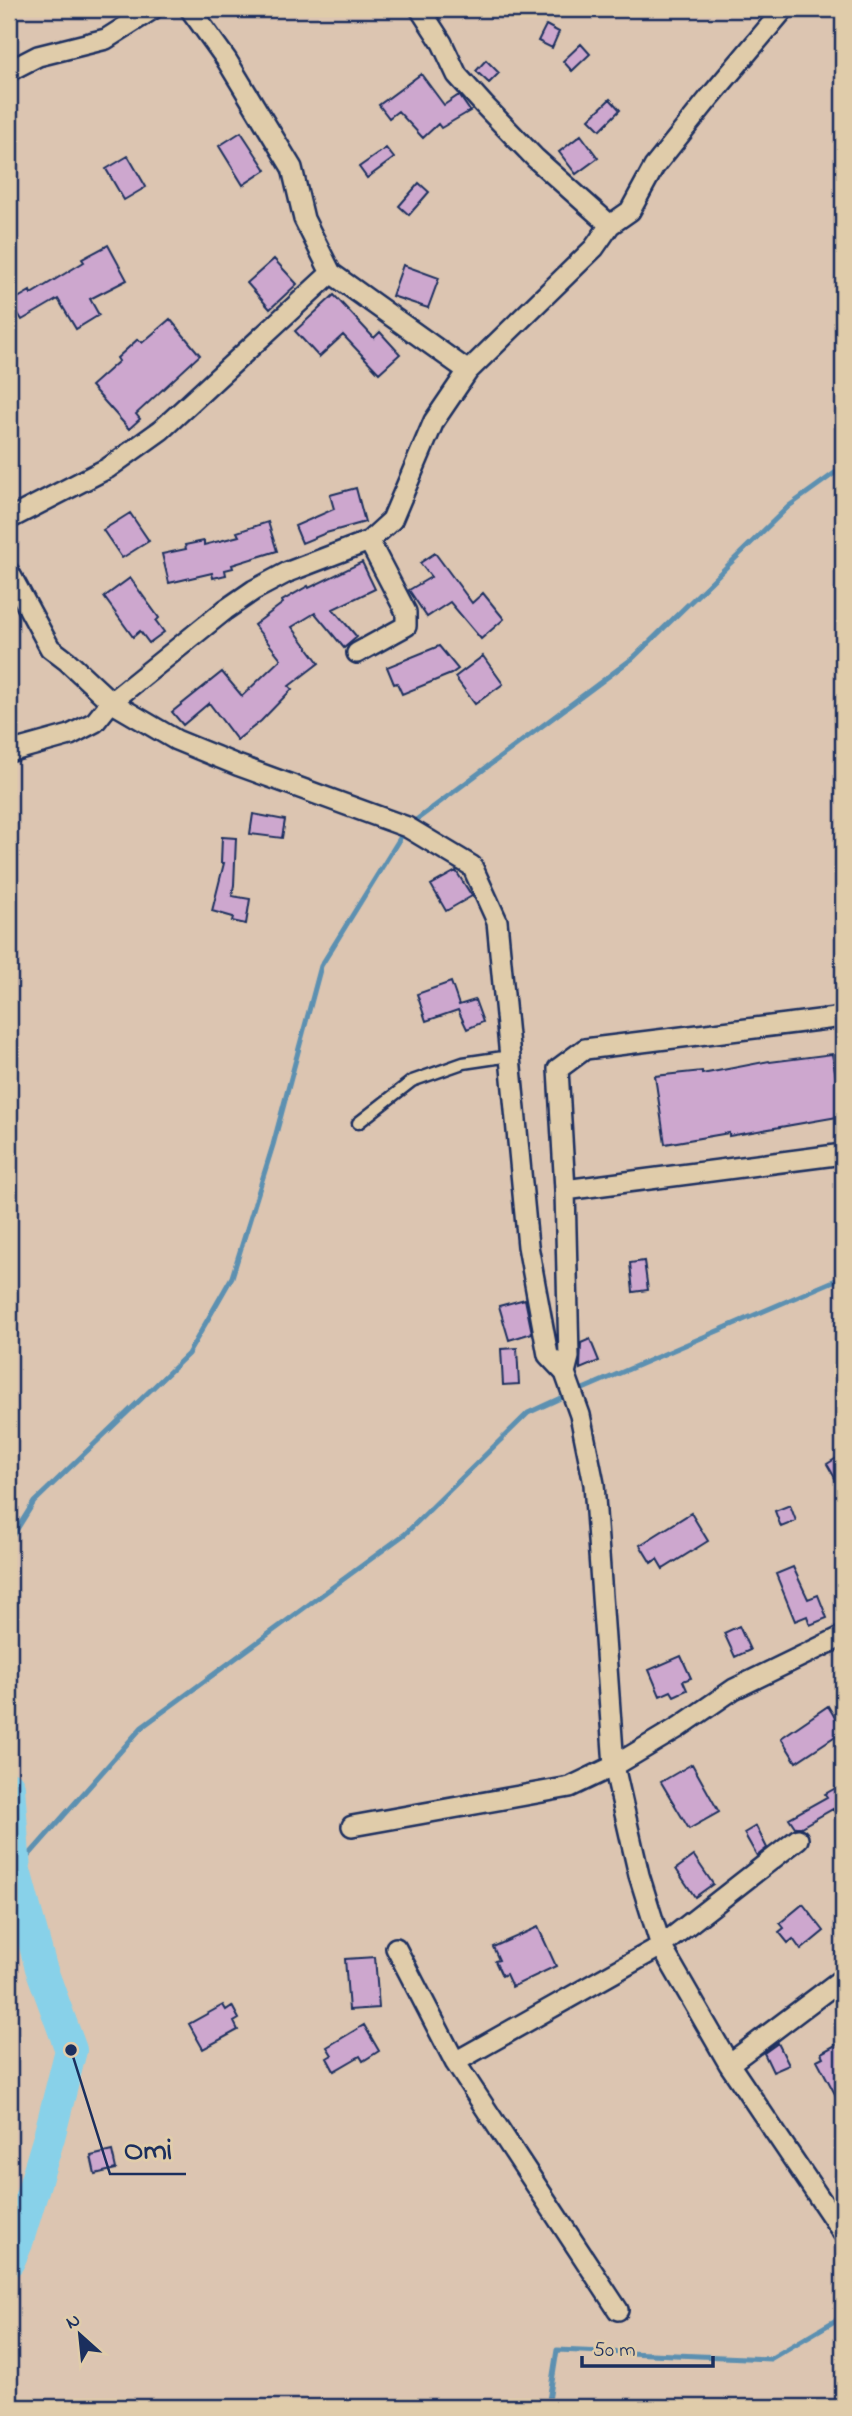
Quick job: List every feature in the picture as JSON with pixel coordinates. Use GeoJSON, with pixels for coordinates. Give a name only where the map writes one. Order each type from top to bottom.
{"type":"FeatureCollection","features":[{"type":"Feature","properties":{"kind":"street"},"geometry":{"type":"LineString","coordinates":[[9,71],[38,56],[106,39],[153,9]]}},
{"type":"Feature","properties":{"kind":"street"},"geometry":{"type":"LineString","coordinates":[[190,9],[226,59],[292,168],[304,219],[331,273],[468,371]]}},
{"type":"Feature","properties":{"kind":"street"},"geometry":{"type":"LineString","coordinates":[[419,9],[442,43],[457,75],[535,158],[610,225]]}},
{"type":"Feature","properties":{"kind":"street"},"geometry":{"type":"LineString","coordinates":[[9,752],[70,735],[95,722],[111,702],[225,610],[254,590],[288,572],[369,541],[392,520],[434,421],[468,371],[594,248],[610,225],[630,211],[654,167],[784,9]]}},
{"type":"Feature","properties":{"kind":"street"},"geometry":{"type":"LineString","coordinates":[[9,519],[108,468],[161,430],[331,273]]}},
{"type":"Feature","properties":{"kind":"street"},"geometry":{"type":"LineString","coordinates":[[357,653],[406,626],[405,612],[369,541]]}},
{"type":"Feature","properties":{"kind":"street"},"geometry":{"type":"LineString","coordinates":[[9,572],[50,648],[111,702],[176,740],[407,827],[472,866],[497,921],[528,1246],[544,1339],[548,1355],[568,1381],[580,1415],[594,1484],[614,1766],[639,1875],[661,1946],[729,2064],[843,2233]]}},
{"type":"Feature","properties":{"kind":"street"},"geometry":{"type":"LineString","coordinates":[[568,1381],[565,1190],[558,1069],[585,1048],[843,1017]]}},
{"type":"Feature","properties":{"kind":"street"},"geometry":{"type":"LineString","coordinates":[[565,1190],[843,1154]]}},
{"type":"Feature","properties":{"kind":"street"},"geometry":{"type":"LineString","coordinates":[[352,1826],[570,1787],[614,1766],[679,1727],[734,1689],[843,1636]]}},
{"type":"Feature","properties":{"kind":"street"},"geometry":{"type":"LineString","coordinates":[[455,2062],[661,1946],[798,1839]]}},
{"type":"Feature","properties":{"kind":"street"},"geometry":{"type":"LineString","coordinates":[[396,1948],[455,2062],[618,2310]]}},
{"type":"Feature","properties":{"kind":"street"},"geometry":{"type":"LineString","coordinates":[[729,2064],[843,1978]]}},
{"type":"Feature","properties":{"kind":"lane"},"geometry":{"type":"LineString","coordinates":[[358,1123],[412,1081],[463,1063],[510,1056]]}},
{"type":"Feature","properties":{"kind":"building"},"geometry":{"type":"Polygon","coordinates":[[[546,25],[559,32],[552,48],[538,41],[546,25]]]}},
{"type":"Feature","properties":{"kind":"building"},"geometry":{"type":"Polygon","coordinates":[[[581,44],[590,54],[572,71],[563,61],[581,44]]]}},
{"type":"Feature","properties":{"kind":"building"},"geometry":{"type":"Polygon","coordinates":[[[486,60],[499,73],[489,83],[476,71],[486,60]]]}},
{"type":"Feature","properties":{"kind":"building"},"geometry":{"type":"Polygon","coordinates":[[[421,74],[444,105],[459,95],[470,111],[441,128],[438,124],[423,138],[398,111],[389,118],[379,105],[421,74]]]}},
{"type":"Feature","properties":{"kind":"building"},"geometry":{"type":"Polygon","coordinates":[[[610,99],[620,110],[600,130],[589,119],[610,99]]]}},
{"type":"Feature","properties":{"kind":"building"},"geometry":{"type":"Polygon","coordinates":[[[241,132],[266,170],[243,185],[219,146],[241,132]]]}},
{"type":"Feature","properties":{"kind":"building"},"geometry":{"type":"Polygon","coordinates":[[[581,135],[598,158],[576,174],[559,152],[581,135]]]}},
{"type":"Feature","properties":{"kind":"building"},"geometry":{"type":"Polygon","coordinates":[[[386,148],[394,158],[367,178],[359,167],[386,148]]]}},
{"type":"Feature","properties":{"kind":"building"},"geometry":{"type":"Polygon","coordinates":[[[128,156],[146,187],[124,200],[106,169],[128,156]]]}},
{"type":"Feature","properties":{"kind":"building"},"geometry":{"type":"Polygon","coordinates":[[[419,183],[429,192],[409,215],[399,206],[419,183]]]}},
{"type":"Feature","properties":{"kind":"building"},"geometry":{"type":"Polygon","coordinates":[[[108,245],[127,280],[90,299],[99,315],[76,329],[58,299],[22,320],[11,302],[30,291],[31,294],[84,262],[82,259],[108,245]]]}},
{"type":"Feature","properties":{"kind":"building"},"geometry":{"type":"Polygon","coordinates":[[[274,259],[297,284],[270,309],[247,283],[274,259]]]}},
{"type":"Feature","properties":{"kind":"building"},"geometry":{"type":"Polygon","coordinates":[[[403,265],[439,278],[428,308],[392,296],[403,265]]]}},
{"type":"Feature","properties":{"kind":"building"},"geometry":{"type":"Polygon","coordinates":[[[334,295],[374,338],[380,332],[400,354],[379,373],[343,335],[319,357],[295,331],[334,295]]]}},
{"type":"Feature","properties":{"kind":"building"},"geometry":{"type":"Polygon","coordinates":[[[170,319],[200,355],[136,414],[140,419],[129,429],[91,386],[119,361],[117,358],[138,339],[142,343],[170,319]]]}},
{"type":"Feature","properties":{"kind":"building"},"geometry":{"type":"Polygon","coordinates":[[[356,488],[365,522],[302,543],[295,526],[334,509],[330,495],[356,488]]]}},
{"type":"Feature","properties":{"kind":"building"},"geometry":{"type":"Polygon","coordinates":[[[130,513],[149,541],[122,558],[103,530],[130,513]]]}},
{"type":"Feature","properties":{"kind":"building"},"geometry":{"type":"Polygon","coordinates":[[[268,522],[277,551],[232,565],[233,568],[225,570],[226,575],[213,578],[212,573],[169,583],[162,554],[186,549],[185,545],[204,541],[204,545],[239,536],[237,532],[268,522]]]}},
{"type":"Feature","properties":{"kind":"building"},"geometry":{"type":"Polygon","coordinates":[[[435,553],[472,603],[483,593],[504,619],[481,639],[450,602],[427,617],[409,590],[431,577],[420,563],[435,553]]]}},
{"type":"Feature","properties":{"kind":"building"},"geometry":{"type":"Polygon","coordinates":[[[362,562],[375,589],[333,609],[357,637],[344,648],[315,613],[292,627],[319,663],[289,686],[292,689],[261,721],[237,740],[209,703],[183,725],[172,712],[222,672],[242,696],[281,659],[254,625],[283,603],[282,601],[362,562]]]}},
{"type":"Feature","properties":{"kind":"building"},"geometry":{"type":"Polygon","coordinates":[[[130,578],[159,618],[156,621],[164,632],[149,643],[140,631],[133,637],[104,597],[130,578]]]}},
{"type":"Feature","properties":{"kind":"building"},"geometry":{"type":"Polygon","coordinates":[[[439,646],[458,669],[402,694],[397,683],[394,684],[387,667],[439,646]]]}},
{"type":"Feature","properties":{"kind":"building"},"geometry":{"type":"Polygon","coordinates":[[[483,656],[503,684],[475,704],[455,677],[483,656]]]}},
{"type":"Feature","properties":{"kind":"building"},"geometry":{"type":"Polygon","coordinates":[[[253,814],[285,820],[282,838],[250,834],[253,814]]]}},
{"type":"Feature","properties":{"kind":"building"},"geometry":{"type":"Polygon","coordinates":[[[222,837],[236,838],[232,896],[250,899],[246,924],[232,921],[233,917],[212,911],[224,863],[221,863],[222,837]]]}},
{"type":"Feature","properties":{"kind":"building"},"geometry":{"type":"Polygon","coordinates":[[[456,871],[472,896],[446,911],[431,885],[456,871]]]}},
{"type":"Feature","properties":{"kind":"building"},"geometry":{"type":"Polygon","coordinates":[[[451,982],[459,1005],[475,1000],[483,1022],[467,1029],[458,1010],[426,1021],[417,994],[451,982]]]}},
{"type":"Feature","properties":{"kind":"building"},"geometry":{"type":"Polygon","coordinates":[[[832,1054],[843,1116],[665,1144],[655,1076],[702,1071],[702,1074],[769,1061],[832,1054]]]}},
{"type":"Feature","properties":{"kind":"building"},"geometry":{"type":"Polygon","coordinates":[[[644,1261],[648,1290],[633,1292],[630,1263],[644,1261]]]}},
{"type":"Feature","properties":{"kind":"building"},"geometry":{"type":"Polygon","coordinates":[[[525,1299],[532,1333],[509,1340],[499,1306],[525,1299]]]}},
{"type":"Feature","properties":{"kind":"building"},"geometry":{"type":"Polygon","coordinates":[[[590,1339],[599,1361],[580,1369],[581,1343],[590,1339]]]}},
{"type":"Feature","properties":{"kind":"building"},"geometry":{"type":"Polygon","coordinates":[[[517,1348],[519,1384],[503,1385],[501,1349],[517,1348]]]}},
{"type":"Feature","properties":{"kind":"building"},"geometry":{"type":"Polygon","coordinates":[[[843,1454],[843,1492],[827,1464],[843,1454]]]}},
{"type":"Feature","properties":{"kind":"building"},"geometry":{"type":"Polygon","coordinates":[[[790,1505],[796,1521],[781,1527],[775,1511],[790,1505]]]}},
{"type":"Feature","properties":{"kind":"building"},"geometry":{"type":"Polygon","coordinates":[[[691,1513],[708,1541],[663,1569],[657,1559],[651,1563],[640,1545],[691,1513]]]}},
{"type":"Feature","properties":{"kind":"building"},"geometry":{"type":"Polygon","coordinates":[[[793,1567],[808,1599],[818,1595],[827,1618],[810,1625],[807,1616],[795,1621],[776,1574],[793,1567]]]}},
{"type":"Feature","properties":{"kind":"building"},"geometry":{"type":"Polygon","coordinates":[[[739,1626],[750,1650],[735,1657],[724,1633],[739,1626]]]}},
{"type":"Feature","properties":{"kind":"building"},"geometry":{"type":"Polygon","coordinates":[[[681,1656],[691,1678],[683,1681],[687,1690],[674,1696],[671,1691],[660,1696],[649,1670],[681,1656]]]}},
{"type":"Feature","properties":{"kind":"building"},"geometry":{"type":"Polygon","coordinates":[[[828,1706],[843,1731],[796,1762],[781,1738],[828,1706]]]}},
{"type":"Feature","properties":{"kind":"building"},"geometry":{"type":"Polygon","coordinates":[[[692,1764],[719,1812],[689,1829],[661,1782],[692,1764]]]}},
{"type":"Feature","properties":{"kind":"building"},"geometry":{"type":"Polygon","coordinates":[[[843,1784],[843,1828],[833,1809],[801,1827],[795,1827],[789,1818],[827,1797],[825,1794],[843,1784]]]}},
{"type":"Feature","properties":{"kind":"building"},"geometry":{"type":"Polygon","coordinates":[[[756,1826],[767,1848],[757,1856],[744,1833],[756,1826]]]}},
{"type":"Feature","properties":{"kind":"building"},"geometry":{"type":"Polygon","coordinates":[[[694,1856],[713,1884],[695,1897],[676,1869],[694,1856]]]}},
{"type":"Feature","properties":{"kind":"building"},"geometry":{"type":"Polygon","coordinates":[[[803,1904],[824,1931],[801,1950],[793,1939],[788,1943],[779,1932],[784,1928],[780,1923],[803,1904]]]}},
{"type":"Feature","properties":{"kind":"building"},"geometry":{"type":"Polygon","coordinates":[[[538,1927],[556,1966],[512,1987],[506,1974],[502,1976],[495,1961],[499,1960],[493,1947],[538,1927]]]}},
{"type":"Feature","properties":{"kind":"building"},"geometry":{"type":"Polygon","coordinates":[[[375,1957],[379,2008],[349,2010],[345,1959],[375,1957]]]}},
{"type":"Feature","properties":{"kind":"building"},"geometry":{"type":"Polygon","coordinates":[[[223,2005],[226,2010],[232,2006],[239,2019],[234,2022],[238,2030],[203,2049],[189,2024],[223,2005]]]}},
{"type":"Feature","properties":{"kind":"building"},"geometry":{"type":"Polygon","coordinates":[[[364,2025],[379,2051],[363,2061],[360,2056],[334,2071],[327,2058],[332,2055],[327,2047],[364,2025]]]}},
{"type":"Feature","properties":{"kind":"building"},"geometry":{"type":"Polygon","coordinates":[[[843,2041],[843,2109],[817,2060],[823,2057],[821,2053],[843,2041]]]}},
{"type":"Feature","properties":{"kind":"building"},"geometry":{"type":"Polygon","coordinates":[[[778,2043],[789,2065],[773,2072],[764,2053],[778,2043]]]}},
{"type":"Feature","properties":{"kind":"building"},"geometry":{"type":"Polygon","coordinates":[[[112,2151],[116,2169],[95,2174],[91,2156],[112,2151]]]}},
{"type":"Feature","properties":{"kind":"waterway"},"geometry":{"type":"LineString","coordinates":[[412,823],[633,658],[789,506],[843,467]]}},
{"type":"Feature","properties":{"kind":"waterway"},"geometry":{"type":"LineString","coordinates":[[9,1542],[34,1502],[188,1354],[232,1277],[273,1145],[321,966],[405,830]]}},
{"type":"Feature","properties":{"kind":"waterway"},"geometry":{"type":"LineString","coordinates":[[576,1392],[843,1277]]}},
{"type":"Feature","properties":{"kind":"waterway"},"geometry":{"type":"LineString","coordinates":[[15,1871],[142,1727],[405,1534],[528,1413],[567,1395]]}},
{"type":"Feature","properties":{"kind":"waterway"},"geometry":{"type":"LineString","coordinates":[[9,1787],[15,1871],[41,1968],[71,2050],[49,2137],[9,2261]]}},
{"type":"Feature","properties":{"kind":"waterway"},"geometry":{"type":"LineString","coordinates":[[548,2407],[557,2350],[770,2359],[843,2316]]}},
{"type":"Feature","properties":{"kind":"place","name":"Omi"},"geometry":{"type":"Point","coordinates":[71,2050]}}]}
